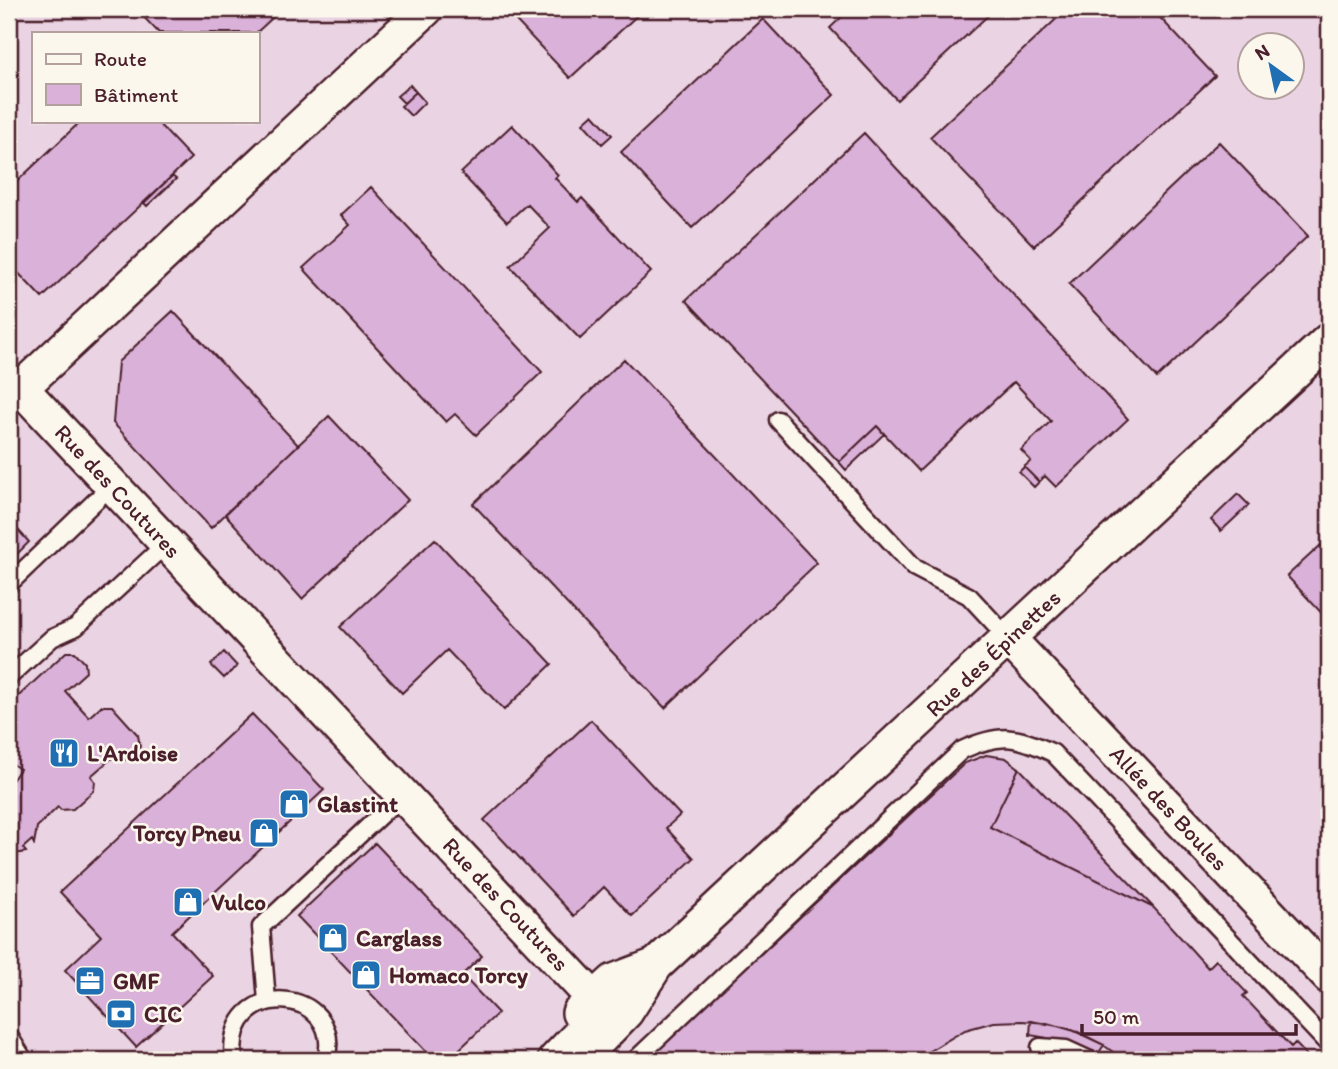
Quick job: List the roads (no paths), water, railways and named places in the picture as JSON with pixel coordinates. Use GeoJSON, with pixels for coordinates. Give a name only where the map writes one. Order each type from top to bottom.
{"type":"FeatureCollection","features":[{"type":"Feature","properties":{"kind":"street","name":"Rue des Coutures"},"geometry":{"type":"LineString","coordinates":[[426,9],[15,381],[593,998]]}},
{"type":"Feature","properties":{"kind":"street","name":"Rue des Épinettes"},"geometry":{"type":"LineString","coordinates":[[578,1060],[626,1012],[656,965],[1329,340]]}},
{"type":"Feature","properties":{"kind":"street","name":"Allée des Boules"},"geometry":{"type":"LineString","coordinates":[[1009,639],[1329,977]]}},
{"type":"Feature","properties":{"kind":"street","name":"Rue des Épinettes"},"geometry":{"type":"LineString","coordinates":[[534,1060],[593,998],[614,981],[656,965]]}},
{"type":"Feature","properties":{"kind":"street"},"geometry":{"type":"LineString","coordinates":[[555,1060],[598,1016],[593,998]]}},
{"type":"Feature","properties":{"kind":"lane"},"geometry":{"type":"LineString","coordinates":[[778,420],[915,568],[968,596],[1009,639]]}},
{"type":"Feature","properties":{"kind":"lane"},"geometry":{"type":"LineString","coordinates":[[9,584],[112,485]]}},
{"type":"Feature","properties":{"kind":"lane"},"geometry":{"type":"LineString","coordinates":[[9,677],[52,638],[76,628],[167,543]]}},
{"type":"Feature","properties":{"kind":"lane"},"geometry":{"type":"LineString","coordinates":[[635,1060],[962,750],[990,738],[1023,739],[1053,753],[1329,1045]]}},
{"type":"Feature","properties":{"kind":"lane"},"geometry":{"type":"LineString","coordinates":[[267,1001],[261,927],[404,794]]}},
{"type":"Feature","properties":{"kind":"lane"},"geometry":{"type":"LineString","coordinates":[[234,1060],[234,1040],[242,1018],[267,1001],[283,999],[299,1003],[313,1012],[323,1024],[328,1041],[326,1060]]}},
{"type":"Feature","properties":{"kind":"lane"},"geometry":{"type":"LineString","coordinates":[[9,1036],[24,1060]]}},
{"type":"Feature","properties":{"kind":"lane"},"geometry":{"type":"LineString","coordinates":[[1040,1047],[1066,1049],[1090,1060]]}},
{"type":"Feature","properties":{"kind":"place","name":"L'Ardoise"},"geometry":{"type":"Point","coordinates":[64,753]}},
{"type":"Feature","properties":{"kind":"place","name":"Glastint"},"geometry":{"type":"Point","coordinates":[294,804]}},
{"type":"Feature","properties":{"kind":"place","name":"Torcy Pneu"},"geometry":{"type":"Point","coordinates":[264,833]}},
{"type":"Feature","properties":{"kind":"place","name":"Vulco"},"geometry":{"type":"Point","coordinates":[188,902]}},
{"type":"Feature","properties":{"kind":"place","name":"Carglass"},"geometry":{"type":"Point","coordinates":[333,938]}},
{"type":"Feature","properties":{"kind":"place","name":"Homaco Torcy"},"geometry":{"type":"Point","coordinates":[366,975]}},
{"type":"Feature","properties":{"kind":"place","name":"GMF"},"geometry":{"type":"Point","coordinates":[90,981]}},
{"type":"Feature","properties":{"kind":"place","name":"CIC"},"geometry":{"type":"Point","coordinates":[121,1014]}}]}
